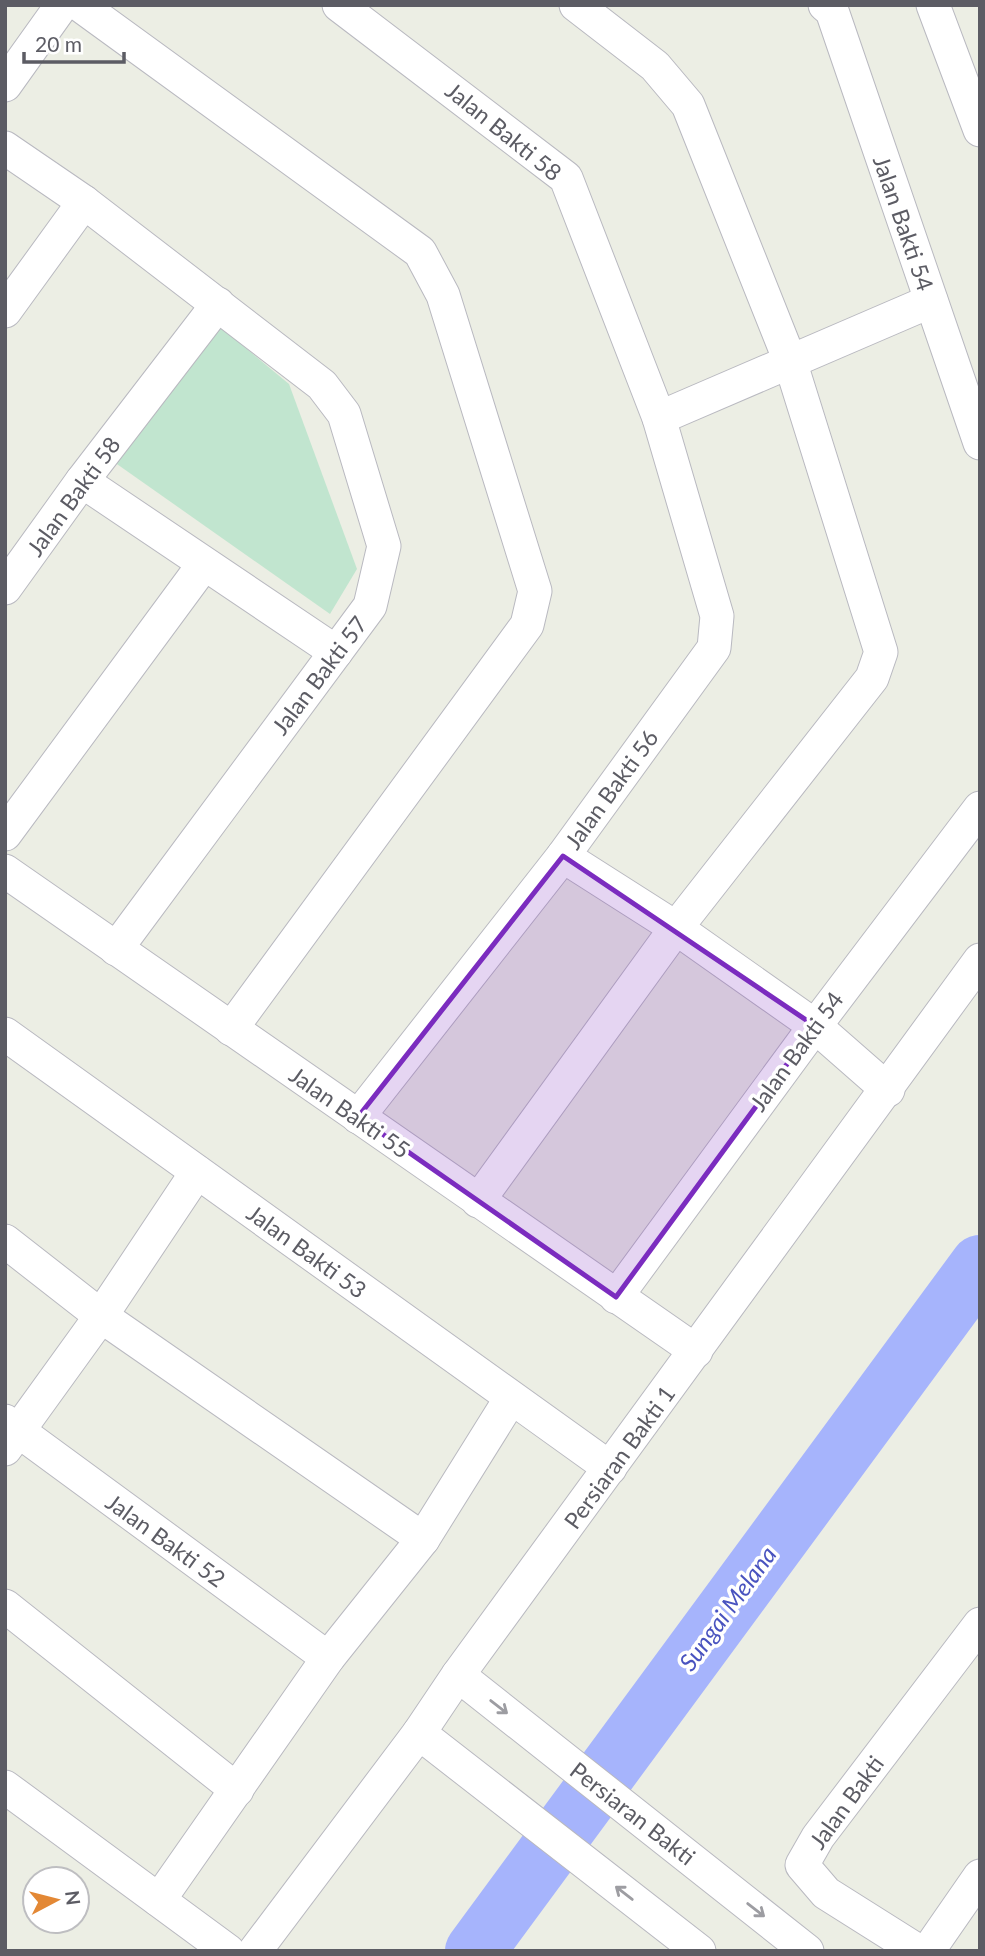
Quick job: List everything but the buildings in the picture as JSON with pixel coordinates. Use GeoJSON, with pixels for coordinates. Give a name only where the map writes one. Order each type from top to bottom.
{"type":"FeatureCollection","features":[{"type":"Feature","properties":{"kind":"street"},"geometry":{"type":"LineString","coordinates":[[5,85],[62,5]]}},
{"type":"Feature","properties":{"kind":"street"},"geometry":{"type":"LineString","coordinates":[[80,5],[420,252],[443,295],[535,592],[527,625],[231,1029]]}},
{"type":"Feature","properties":{"kind":"street","name":"Jalan Bakti 58"},"geometry":{"type":"LineString","coordinates":[[339,5],[566,178],[659,418]]}},
{"type":"Feature","properties":{"kind":"street"},"geometry":{"type":"LineString","coordinates":[[478,1201],[676,928],[872,678],[881,652],[790,362],[688,106],[655,66],[576,5]]}},
{"type":"Feature","properties":{"kind":"street","name":"Jalan Bakti 54"},"geometry":{"type":"LineString","coordinates":[[825,5],[832,11],[980,443]]}},
{"type":"Feature","properties":{"kind":"street"},"geometry":{"type":"LineString","coordinates":[[933,5],[973,87],[980,130]]}},
{"type":"Feature","properties":{"kind":"street","name":"Jalan Bakti 57"},"geometry":{"type":"LineString","coordinates":[[5,148],[84,202],[322,385],[344,414],[384,546],[370,606],[116,949]]}},
{"type":"Feature","properties":{"kind":"street"},"geometry":{"type":"LineString","coordinates":[[5,311],[84,202]]}},
{"type":"Feature","properties":{"kind":"street"},"geometry":{"type":"LineString","coordinates":[[659,418],[931,301]]}},
{"type":"Feature","properties":{"kind":"street","name":"Jalan Bakti 58"},"geometry":{"type":"LineString","coordinates":[[5,588],[82,481],[218,304]]}},
{"type":"Feature","properties":{"kind":"street","name":"Jalan Bakti 56"},"geometry":{"type":"LineString","coordinates":[[358,1117],[563,856],[714,648],[717,616],[659,418]]}},
{"type":"Feature","properties":{"kind":"street"},"geometry":{"type":"LineString","coordinates":[[82,481],[336,652]]}},
{"type":"Feature","properties":{"kind":"street"},"geometry":{"type":"LineString","coordinates":[[5,834],[204,565]]}},
{"type":"Feature","properties":{"kind":"street","name":"Jalan Bakti 54"},"geometry":{"type":"LineString","coordinates":[[616,1297],[815,1026],[980,808]]}},
{"type":"Feature","properties":{"kind":"street"},"geometry":{"type":"LineString","coordinates":[[563,856],[676,928],[815,1026],[888,1090]]}},
{"type":"Feature","properties":{"kind":"street","name":"Jalan Bakti 55"},"geometry":{"type":"LineString","coordinates":[[5,871],[696,1351]]}},
{"type":"Feature","properties":{"kind":"street","name":"Persiaran Bakti 1"},"geometry":{"type":"LineString","coordinates":[[255,1951],[419,1733],[458,1675],[888,1090],[980,960]]}},
{"type":"Feature","properties":{"kind":"street","name":"Jalan Bakti 53"},"geometry":{"type":"LineString","coordinates":[[5,1034],[610,1468]]}},
{"type":"Feature","properties":{"kind":"street"},"geometry":{"type":"LineString","coordinates":[[10,1434],[101,1316],[197,1172]]}},
{"type":"Feature","properties":{"kind":"street"},"geometry":{"type":"LineString","coordinates":[[5,1241],[101,1316],[423,1539]]}},
{"type":"Feature","properties":{"kind":"street"},"geometry":{"type":"LineString","coordinates":[[159,1900],[328,1658],[423,1539],[511,1398]]}},
{"type":"Feature","properties":{"kind":"street","name":"Jalan Bakti 52"},"geometry":{"type":"LineString","coordinates":[[10,1434],[328,1658]]}},
{"type":"Feature","properties":{"kind":"street"},"geometry":{"type":"LineString","coordinates":[[5,1606],[237,1790]]}},
{"type":"Feature","properties":{"kind":"street","name":"Jalan Bakti"},"geometry":{"type":"LineString","coordinates":[[918,1951],[826,1893],[802,1866],[818,1838],[980,1624]]}},
{"type":"Feature","properties":{"kind":"street","name":"Persiaran Bakti"},"geometry":{"type":"LineString","coordinates":[[458,1675],[807,1951]]}},
{"type":"Feature","properties":{"kind":"street"},"geometry":{"type":"LineString","coordinates":[[419,1733],[688,1943]]}},
{"type":"Feature","properties":{"kind":"street"},"geometry":{"type":"LineString","coordinates":[[5,1787],[228,1951]]}},
{"type":"Feature","properties":{"kind":"street"},"geometry":{"type":"LineString","coordinates":[[928,1951],[980,1876]]}},
{"type":"Feature","properties":{"kind":"highlighted area"},"geometry":{"type":"Polygon","coordinates":[[[563,856],[815,1026],[616,1297],[358,1117],[563,856]]]}},
{"type":"Feature","properties":{"kind":"green space"},"geometry":{"type":"Polygon","coordinates":[[[218,325],[289,384],[357,569],[330,614],[114,462],[218,325]]]}},
{"type":"Feature","properties":{"kind":"waterway","name":"Sungai Melana"},"geometry":{"type":"LineString","coordinates":[[475,1951],[980,1265]]}}]}
